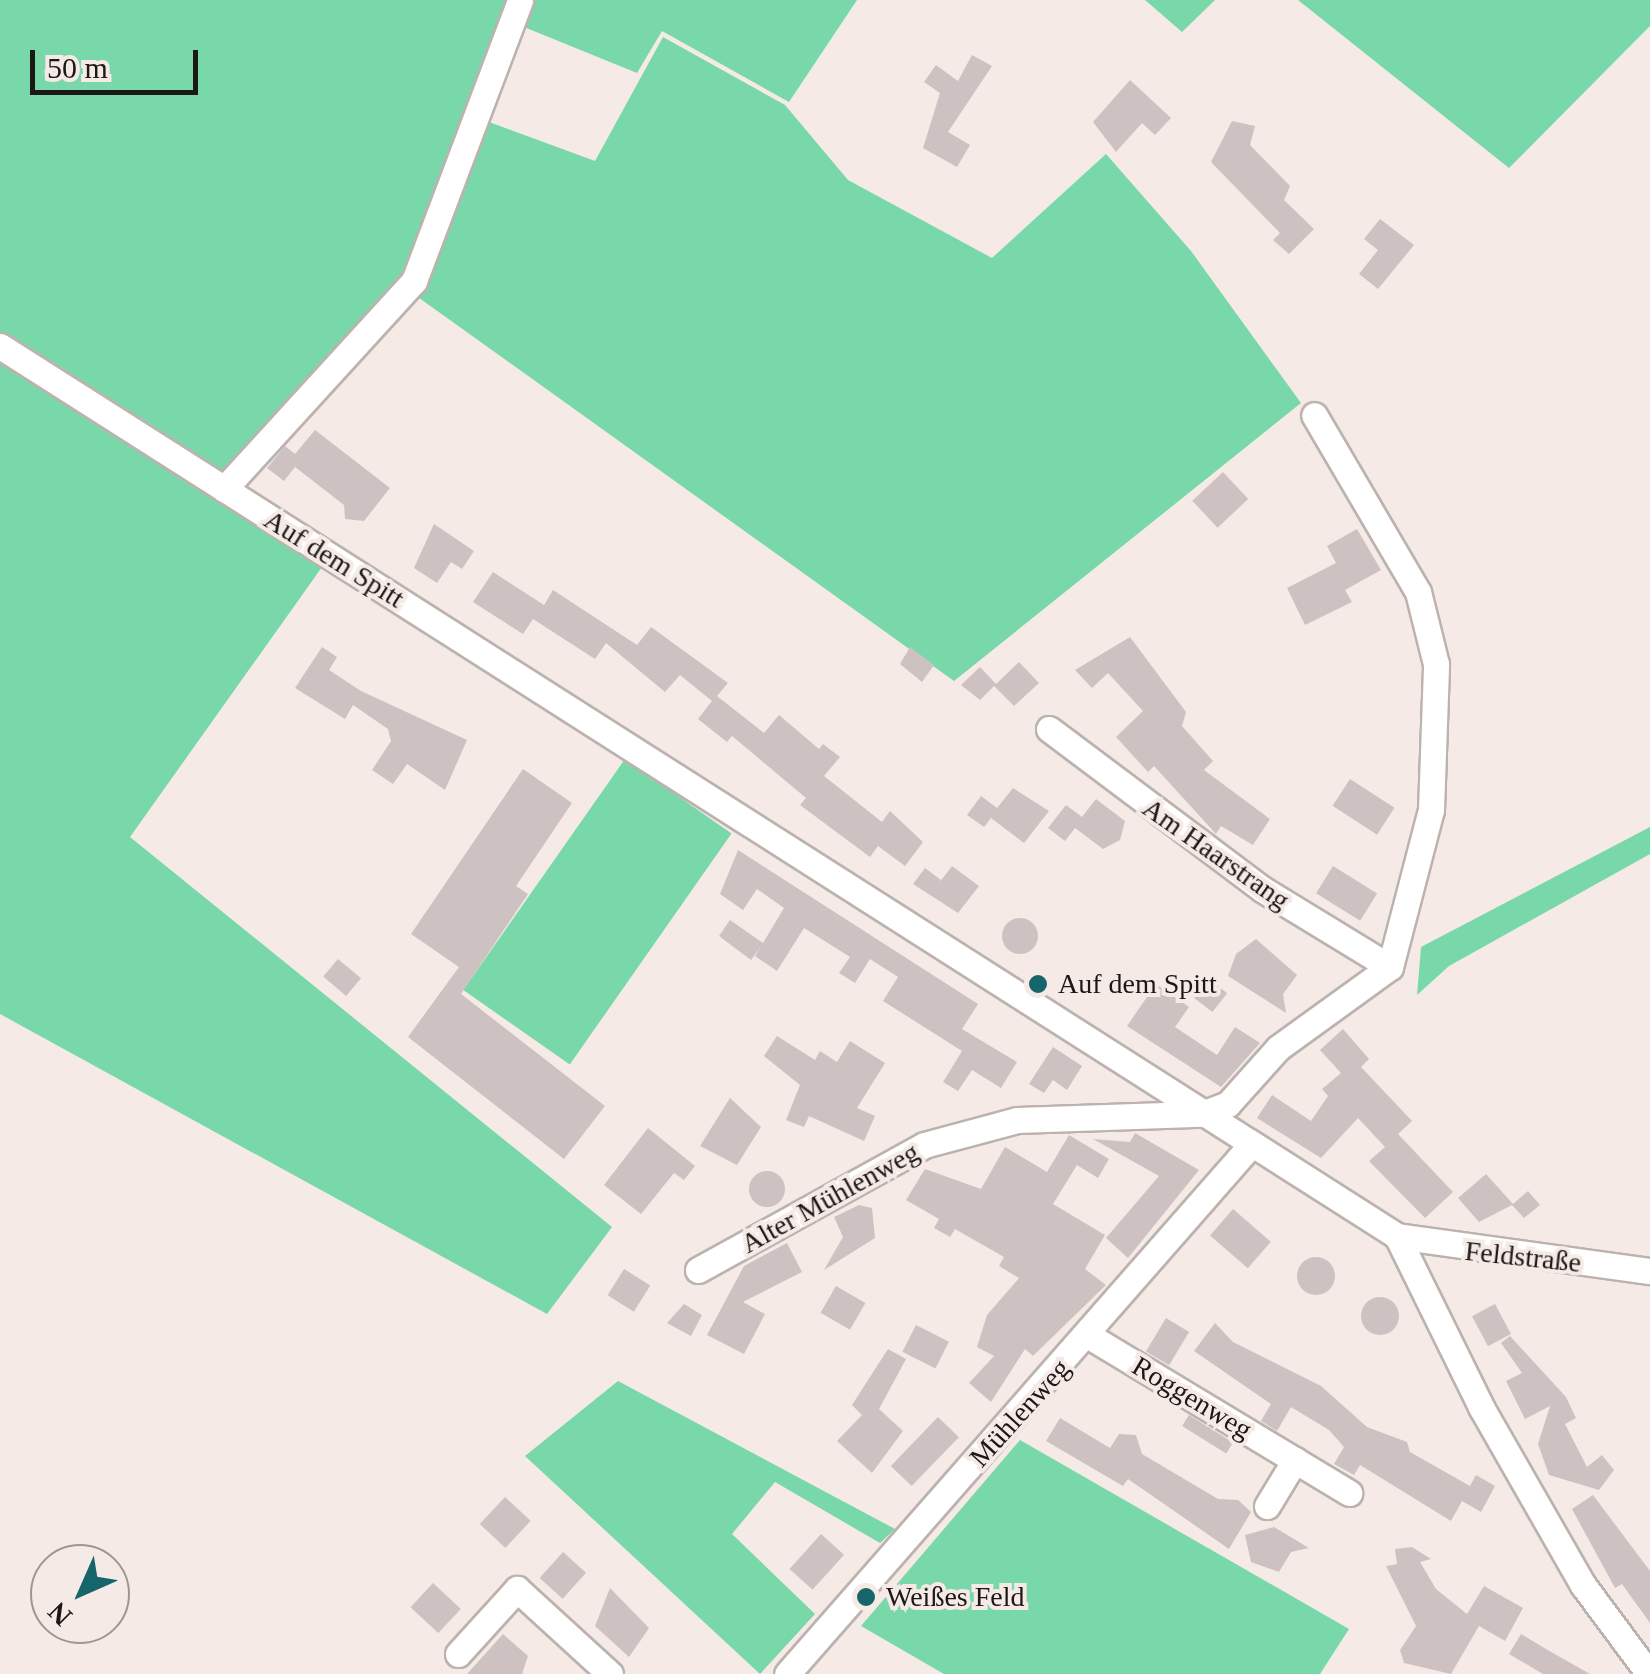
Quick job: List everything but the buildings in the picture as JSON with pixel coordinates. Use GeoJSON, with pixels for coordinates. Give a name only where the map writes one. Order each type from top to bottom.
{"type":"FeatureCollection","features":[{"type":"Feature","properties":{"kind":"street"},"geometry":{"type":"LineString","coordinates":[[224,489],[414,281],[520,0]]}},
{"type":"Feature","properties":{"kind":"street","name":"Auf dem Spitt"},"geometry":{"type":"LineString","coordinates":[[0,346],[1248,1147],[1397,1236]]}},
{"type":"Feature","properties":{"kind":"street"},"geometry":{"type":"LineString","coordinates":[[1202,1114],[1228,1104],[1278,1048],[1390,967],[1431,810],[1436,664],[1418,592],[1314,415]]}},
{"type":"Feature","properties":{"kind":"street","name":"Am Haarstrang"},"geometry":{"type":"LineString","coordinates":[[1049,728],[1262,889],[1390,967]]}},
{"type":"Feature","properties":{"kind":"street","name":"Alter Mühlenweg"},"geometry":{"type":"LineString","coordinates":[[698,1270],[924,1145],[1017,1120],[1202,1114]]}},
{"type":"Feature","properties":{"kind":"street","name":"Mühlenweg"},"geometry":{"type":"LineString","coordinates":[[786,1674],[1090,1336],[1248,1147]]}},
{"type":"Feature","properties":{"kind":"street"},"geometry":{"type":"LineString","coordinates":[[1397,1236],[1490,1423],[1583,1585],[1649,1674]]}},
{"type":"Feature","properties":{"kind":"street","name":"Feldstraße"},"geometry":{"type":"LineString","coordinates":[[1397,1236],[1650,1271]]}},
{"type":"Feature","properties":{"kind":"street","name":"Roggenweg"},"geometry":{"type":"LineString","coordinates":[[1090,1336],[1349,1493]]}},
{"type":"Feature","properties":{"kind":"street"},"geometry":{"type":"LineString","coordinates":[[1267,1506],[1295,1460]]}},
{"type":"Feature","properties":{"kind":"street"},"geometry":{"type":"LineString","coordinates":[[458,1654],[517,1589],[610,1674]]}},
{"type":"Feature","properties":{"kind":"green space"},"geometry":{"type":"Polygon","coordinates":[[[0,0],[514,0],[473,116],[595,161],[663,37],[785,105],[848,180],[992,258],[1106,154],[1191,251],[1301,403],[954,681],[401,285],[221,480],[0,337],[0,0]]]}},
{"type":"Feature","properties":{"kind":"green space"},"geometry":{"type":"Polygon","coordinates":[[[531,0],[857,0],[789,102],[662,31],[637,73],[519,25],[531,0]]]}},
{"type":"Feature","properties":{"kind":"green space"},"geometry":{"type":"Polygon","coordinates":[[[1145,0],[1215,0],[1182,32],[1145,0]]]}},
{"type":"Feature","properties":{"kind":"green space"},"geometry":{"type":"Polygon","coordinates":[[[1298,0],[1650,0],[1650,26],[1509,168],[1298,0]]]}},
{"type":"Feature","properties":{"kind":"green space"},"geometry":{"type":"Polygon","coordinates":[[[0,353],[327,560],[130,837],[612,1227],[547,1314],[0,1014],[0,353]]]}},
{"type":"Feature","properties":{"kind":"green space"},"geometry":{"type":"Polygon","coordinates":[[[625,759],[731,834],[570,1065],[463,990],[625,759]]]}},
{"type":"Feature","properties":{"kind":"green space"},"geometry":{"type":"Polygon","coordinates":[[[1650,827],[1650,854],[1449,966],[1417,995],[1421,947],[1650,827]]]}},
{"type":"Feature","properties":{"kind":"green space"},"geometry":{"type":"Polygon","coordinates":[[[618,1381],[895,1529],[880,1543],[775,1482],[732,1534],[815,1614],[760,1674],[525,1456],[618,1381]]]}},
{"type":"Feature","properties":{"kind":"green space"},"geometry":{"type":"Polygon","coordinates":[[[1020,1440],[1349,1629],[1320,1674],[944,1674],[861,1626],[1020,1440]]]}},
{"type":"Feature","properties":{"kind":"place","name":"Auf dem Spitt"},"geometry":{"type":"Point","coordinates":[1038,984]}},
{"type":"Feature","properties":{"kind":"place","name":"Weißes Feld"},"geometry":{"type":"Point","coordinates":[866,1597]}}]}
